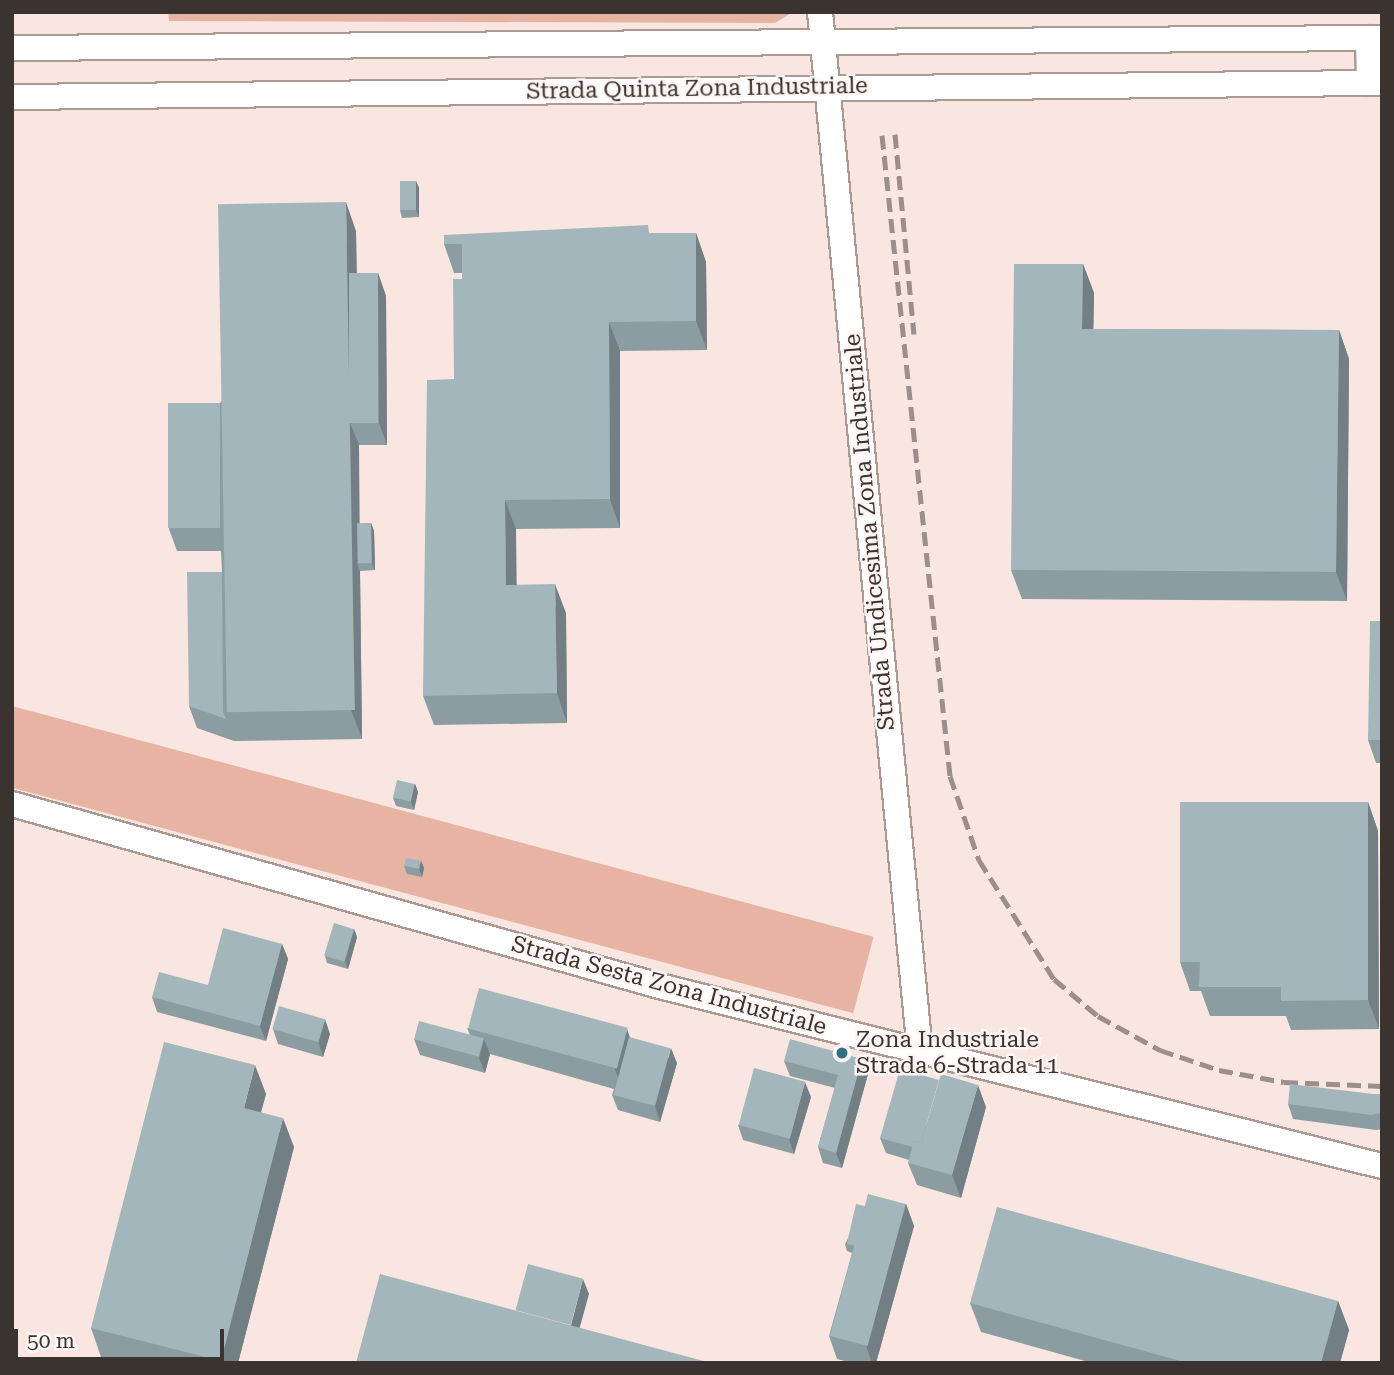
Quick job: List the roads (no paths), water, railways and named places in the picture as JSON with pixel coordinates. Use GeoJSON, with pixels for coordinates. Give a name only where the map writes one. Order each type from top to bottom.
{"type":"FeatureCollection","features":[{"type":"Feature","properties":{"kind":"street","name":"Strada Undicesima Zona Industriale"},"geometry":{"type":"LineString","coordinates":[[820,12],[920,1052]]}},
{"type":"Feature","properties":{"kind":"street","name":"Strada Quinta Zona Industriale"},"geometry":{"type":"LineString","coordinates":[[12,48],[1375,38]]}},
{"type":"Feature","properties":{"kind":"street"},"geometry":{"type":"LineString","coordinates":[[1375,38],[1375,83]]}},
{"type":"Feature","properties":{"kind":"street","name":"Strada Quinta Zona Industriale"},"geometry":{"type":"LineString","coordinates":[[12,97],[1375,83]]}},
{"type":"Feature","properties":{"kind":"street","name":"Strada Sesta Zona Industriale"},"geometry":{"type":"LineString","coordinates":[[12,804],[920,1052],[1378,1164]]}},
{"type":"Feature","properties":{"kind":"railway"},"geometry":{"type":"LineString","coordinates":[[895,134],[914,334]]}},
{"type":"Feature","properties":{"kind":"railway"},"geometry":{"type":"LineString","coordinates":[[882,135],[950,776],[979,860],[1054,979],[1098,1016],[1160,1050],[1219,1070],[1284,1082],[1382,1086]]}},
{"type":"Feature","properties":{"kind":"place","name":"Zona Industriale Strada 6-Strada 11"},"geometry":{"type":"Point","coordinates":[842,1053]}}]}
